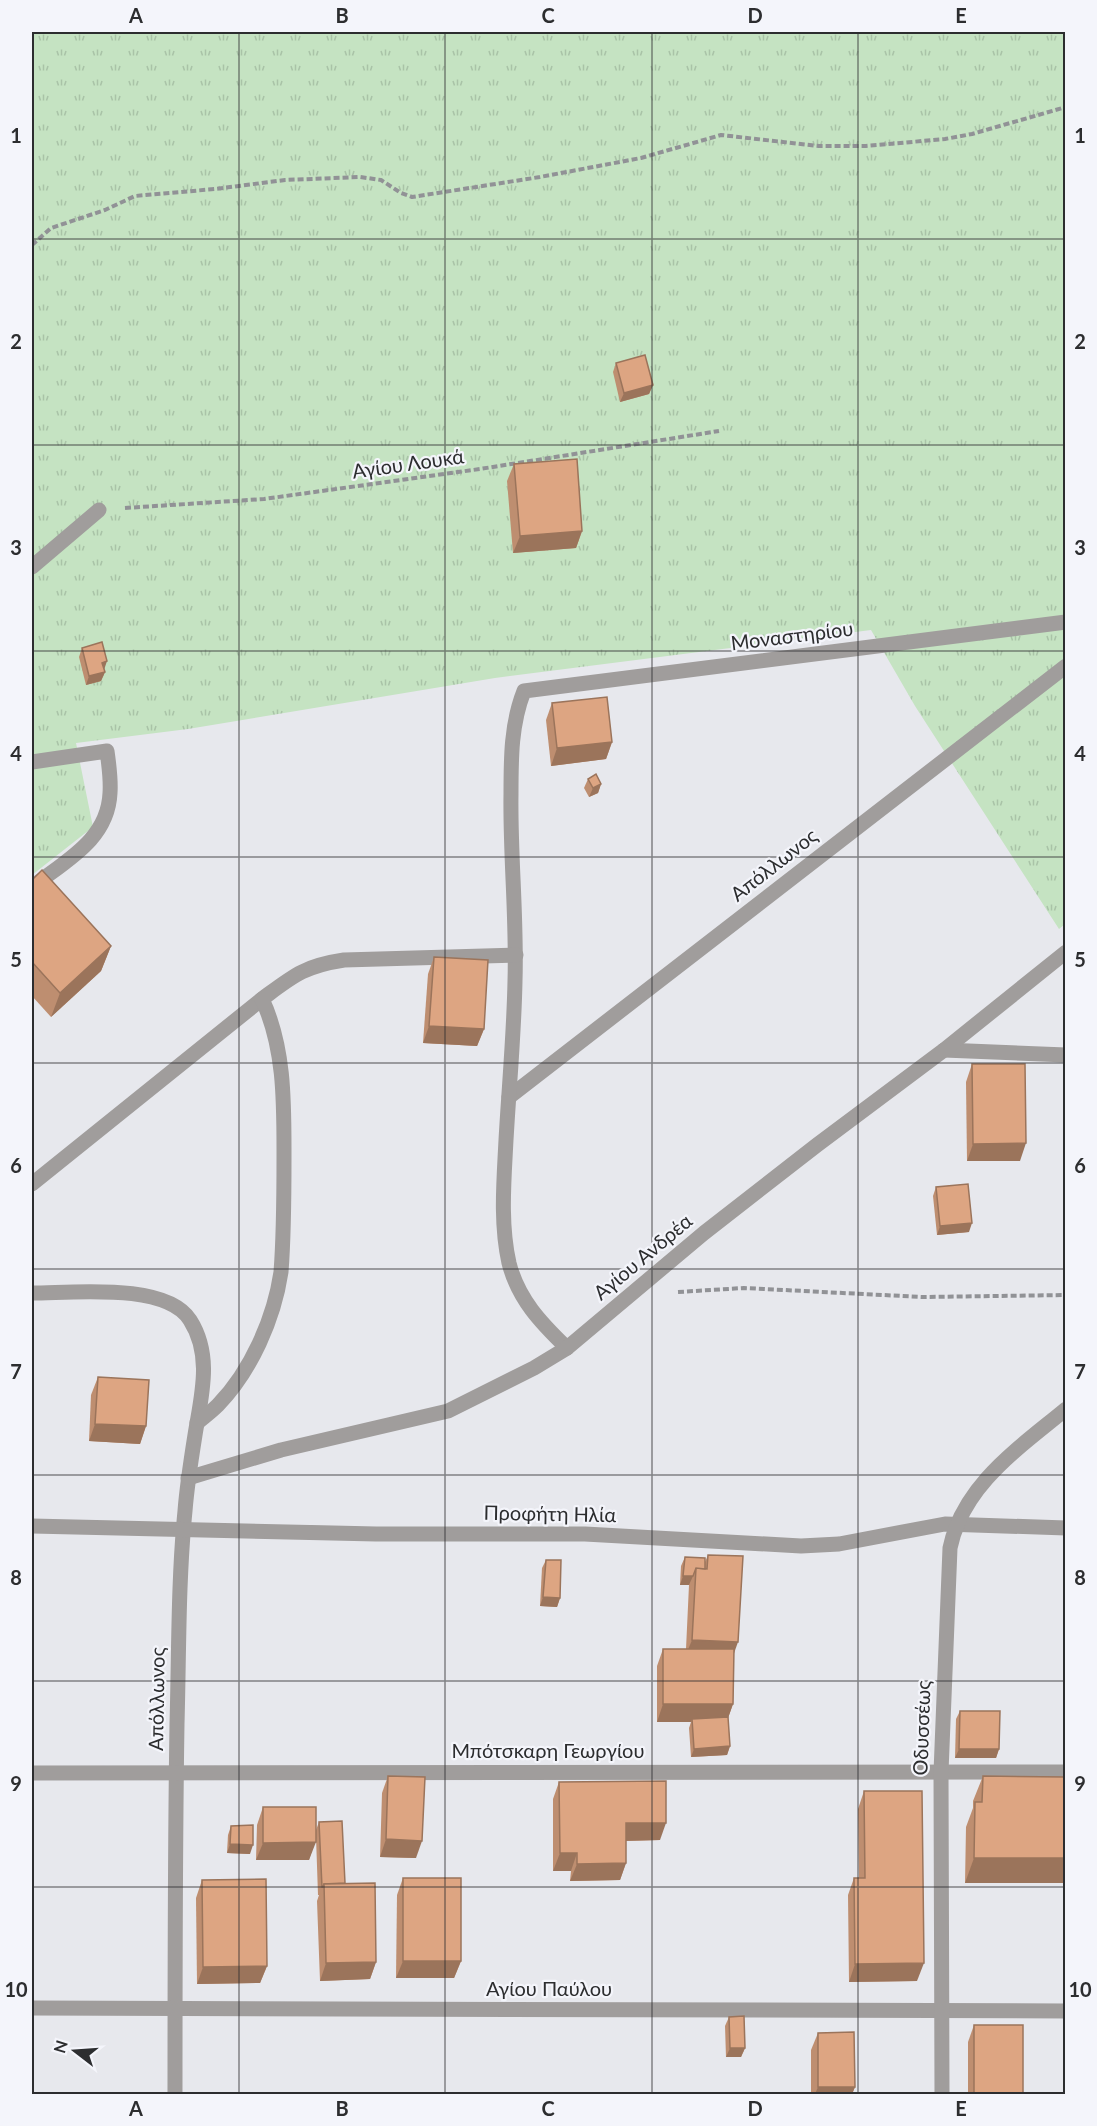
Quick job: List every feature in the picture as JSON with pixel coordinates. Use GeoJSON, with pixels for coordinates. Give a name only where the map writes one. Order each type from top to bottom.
{"type":"FeatureCollection","features":[{"type":"Feature","properties":{"kind":"street"},"geometry":{"type":"LineString","coordinates":[[32,567],[99,510]]}},
{"type":"Feature","properties":{"kind":"street","name":"Μοναστηρίου"},"geometry":{"type":"LineString","coordinates":[[516,955],[511,765],[514,725],[524,691],[1065,622]]}},
{"type":"Feature","properties":{"kind":"street","name":"Απόλλωνος"},"geometry":{"type":"LineString","coordinates":[[509,1097],[1065,666]]}},
{"type":"Feature","properties":{"kind":"street"},"geometry":{"type":"LineString","coordinates":[[32,762],[107,751],[110,796],[101,827],[84,846],[32,887]]}},
{"type":"Feature","properties":{"kind":"street","name":"Αγίου Ανδρέα"},"geometry":{"type":"LineString","coordinates":[[188,1478],[281,1450],[448,1411],[501,1386],[567,1348],[723,1218],[944,1050],[1065,952]]}},
{"type":"Feature","properties":{"kind":"street"},"geometry":{"type":"LineString","coordinates":[[32,1184],[296,973],[320,963],[344,960],[516,955],[514,1028],[504,1178],[506,1242],[513,1276],[524,1300],[541,1323],[567,1348]]}},
{"type":"Feature","properties":{"kind":"street"},"geometry":{"type":"LineString","coordinates":[[197,1423],[218,1404],[241,1375],[269,1320],[280,1284],[283,1242],[284,1114],[280,1056],[271,1018],[262,999]]}},
{"type":"Feature","properties":{"kind":"street"},"geometry":{"type":"LineString","coordinates":[[944,1050],[1065,1055]]}},
{"type":"Feature","properties":{"kind":"street","name":"Απόλλωνος"},"geometry":{"type":"LineString","coordinates":[[32,1293],[126,1293],[165,1300],[183,1312],[193,1327],[203,1359],[204,1381],[188,1478],[180,1572],[176,1773],[175,2094]]}},
{"type":"Feature","properties":{"kind":"street","name":"Οδυσσέως"},"geometry":{"type":"LineString","coordinates":[[942,2094],[941,1772],[948,1563],[956,1524],[969,1501],[991,1473],[1065,1409]]}},
{"type":"Feature","properties":{"kind":"street","name":"Προφήτη Ηλία"},"geometry":{"type":"LineString","coordinates":[[32,1526],[376,1534],[585,1534],[801,1546],[839,1544],[926,1526],[956,1524],[1065,1528]]}},
{"type":"Feature","properties":{"kind":"street","name":"Μπότσκαρη Γεωργίου"},"geometry":{"type":"LineString","coordinates":[[32,1773],[1065,1772]]}},
{"type":"Feature","properties":{"kind":"street","name":"Αγίου Παύλου"},"geometry":{"type":"LineString","coordinates":[[32,2008],[1065,2011]]}},
{"type":"Feature","properties":{"kind":"path"},"geometry":{"type":"LineString","coordinates":[[32,245],[51,228],[105,210],[135,196],[285,180],[360,177],[381,180],[412,197],[641,158],[721,135],[819,146],[867,146],[945,139],[972,134],[1065,107]]}},
{"type":"Feature","properties":{"kind":"path","name":"Αγίου Λουκά"},"geometry":{"type":"LineString","coordinates":[[99,510],[264,499],[491,467],[719,431]]}},
{"type":"Feature","properties":{"kind":"path"},"geometry":{"type":"LineString","coordinates":[[675,1292],[744,1288],[922,1296],[1065,1295]]}},
{"type":"Feature","properties":{"kind":"green space"},"geometry":{"type":"Polygon","coordinates":[[[32,32],[1065,32],[1065,924],[1059,929],[915,706],[871,630],[495,678],[188,729],[76,743],[93,827],[32,875],[32,32]]]}},
{"type":"Feature","properties":{"kind":"building"},"geometry":{"type":"Polygon","coordinates":[[[645,355],[653,385],[624,393],[616,363],[645,355]]]}},
{"type":"Feature","properties":{"kind":"building"},"geometry":{"type":"Polygon","coordinates":[[[577,459],[582,531],[520,536],[514,464],[577,459]]]}},
{"type":"Feature","properties":{"kind":"building"},"geometry":{"type":"Polygon","coordinates":[[[102,642],[107,661],[102,663],[105,672],[89,676],[82,648],[102,642]]]}},
{"type":"Feature","properties":{"kind":"building"},"geometry":{"type":"Polygon","coordinates":[[[607,697],[612,742],[557,748],[552,703],[607,697]]]}},
{"type":"Feature","properties":{"kind":"building"},"geometry":{"type":"Polygon","coordinates":[[[596,774],[601,784],[593,788],[588,779],[596,774]]]}},
{"type":"Feature","properties":{"kind":"building"},"geometry":{"type":"Polygon","coordinates":[[[42,870],[111,946],[60,993],[32,962],[32,880],[42,870]]]}},
{"type":"Feature","properties":{"kind":"building"},"geometry":{"type":"Polygon","coordinates":[[[434,957],[488,960],[484,1029],[429,1026],[434,957]]]}},
{"type":"Feature","properties":{"kind":"building"},"geometry":{"type":"Polygon","coordinates":[[[972,1064],[1025,1064],[1026,1143],[973,1144],[972,1064]]]}},
{"type":"Feature","properties":{"kind":"building"},"geometry":{"type":"Polygon","coordinates":[[[968,1184],[972,1223],[940,1226],[936,1187],[968,1184]]]}},
{"type":"Feature","properties":{"kind":"building"},"geometry":{"type":"Polygon","coordinates":[[[98,1377],[149,1380],[146,1426],[95,1424],[98,1377]]]}},
{"type":"Feature","properties":{"kind":"building"},"geometry":{"type":"Polygon","coordinates":[[[708,1555],[743,1556],[738,1642],[692,1640],[696,1568],[707,1569],[708,1555]]]}},
{"type":"Feature","properties":{"kind":"building"},"geometry":{"type":"Polygon","coordinates":[[[685,1557],[705,1558],[705,1569],[696,1568],[693,1576],[683,1576],[685,1557]]]}},
{"type":"Feature","properties":{"kind":"building"},"geometry":{"type":"Polygon","coordinates":[[[546,1560],[561,1560],[560,1598],[543,1597],[546,1560]]]}},
{"type":"Feature","properties":{"kind":"building"},"geometry":{"type":"Polygon","coordinates":[[[663,1649],[734,1649],[733,1704],[663,1704],[663,1649]]]}},
{"type":"Feature","properties":{"kind":"building"},"geometry":{"type":"Polygon","coordinates":[[[960,1711],[1000,1711],[999,1749],[959,1749],[960,1711]]]}},
{"type":"Feature","properties":{"kind":"building"},"geometry":{"type":"Polygon","coordinates":[[[728,1717],[730,1746],[694,1749],[692,1719],[728,1717]]]}},
{"type":"Feature","properties":{"kind":"building"},"geometry":{"type":"Polygon","coordinates":[[[388,1776],[425,1777],[422,1841],[386,1839],[388,1776]]]}},
{"type":"Feature","properties":{"kind":"building"},"geometry":{"type":"Polygon","coordinates":[[[983,1776],[1065,1777],[1065,1858],[974,1858],[975,1802],[982,1802],[983,1776]]]}},
{"type":"Feature","properties":{"kind":"building"},"geometry":{"type":"Polygon","coordinates":[[[666,1781],[666,1823],[626,1823],[626,1863],[577,1864],[577,1853],[560,1853],[559,1782],[666,1781]]]}},
{"type":"Feature","properties":{"kind":"building"},"geometry":{"type":"Polygon","coordinates":[[[864,1791],[922,1791],[924,1963],[855,1964],[854,1878],[865,1878],[864,1791]]]}},
{"type":"Feature","properties":{"kind":"building"},"geometry":{"type":"Polygon","coordinates":[[[263,1807],[316,1807],[316,1842],[263,1843],[263,1807]]]}},
{"type":"Feature","properties":{"kind":"building"},"geometry":{"type":"Polygon","coordinates":[[[342,1821],[345,1883],[324,1884],[322,1887],[319,1822],[342,1821]]]}},
{"type":"Feature","properties":{"kind":"building"},"geometry":{"type":"Polygon","coordinates":[[[253,1825],[253,1845],[230,1844],[231,1826],[253,1825]]]}},
{"type":"Feature","properties":{"kind":"building"},"geometry":{"type":"Polygon","coordinates":[[[403,1878],[461,1878],[461,1961],[403,1961],[403,1878]]]}},
{"type":"Feature","properties":{"kind":"building"},"geometry":{"type":"Polygon","coordinates":[[[32,1879],[33,1879],[32,1966],[32,1879]]]}},
{"type":"Feature","properties":{"kind":"building"},"geometry":{"type":"Polygon","coordinates":[[[266,1879],[267,1966],[203,1967],[202,1880],[266,1879]]]}},
{"type":"Feature","properties":{"kind":"building"},"geometry":{"type":"Polygon","coordinates":[[[375,1883],[376,1962],[326,1963],[324,1884],[375,1883]]]}},
{"type":"Feature","properties":{"kind":"building"},"geometry":{"type":"Polygon","coordinates":[[[744,2016],[745,2048],[730,2048],[729,2017],[744,2016]]]}},
{"type":"Feature","properties":{"kind":"building"},"geometry":{"type":"Polygon","coordinates":[[[974,2025],[1023,2025],[1023,2094],[974,2094],[974,2025]]]}},
{"type":"Feature","properties":{"kind":"building"},"geometry":{"type":"Polygon","coordinates":[[[854,2032],[855,2087],[818,2087],[818,2033],[854,2032]]]}}]}
